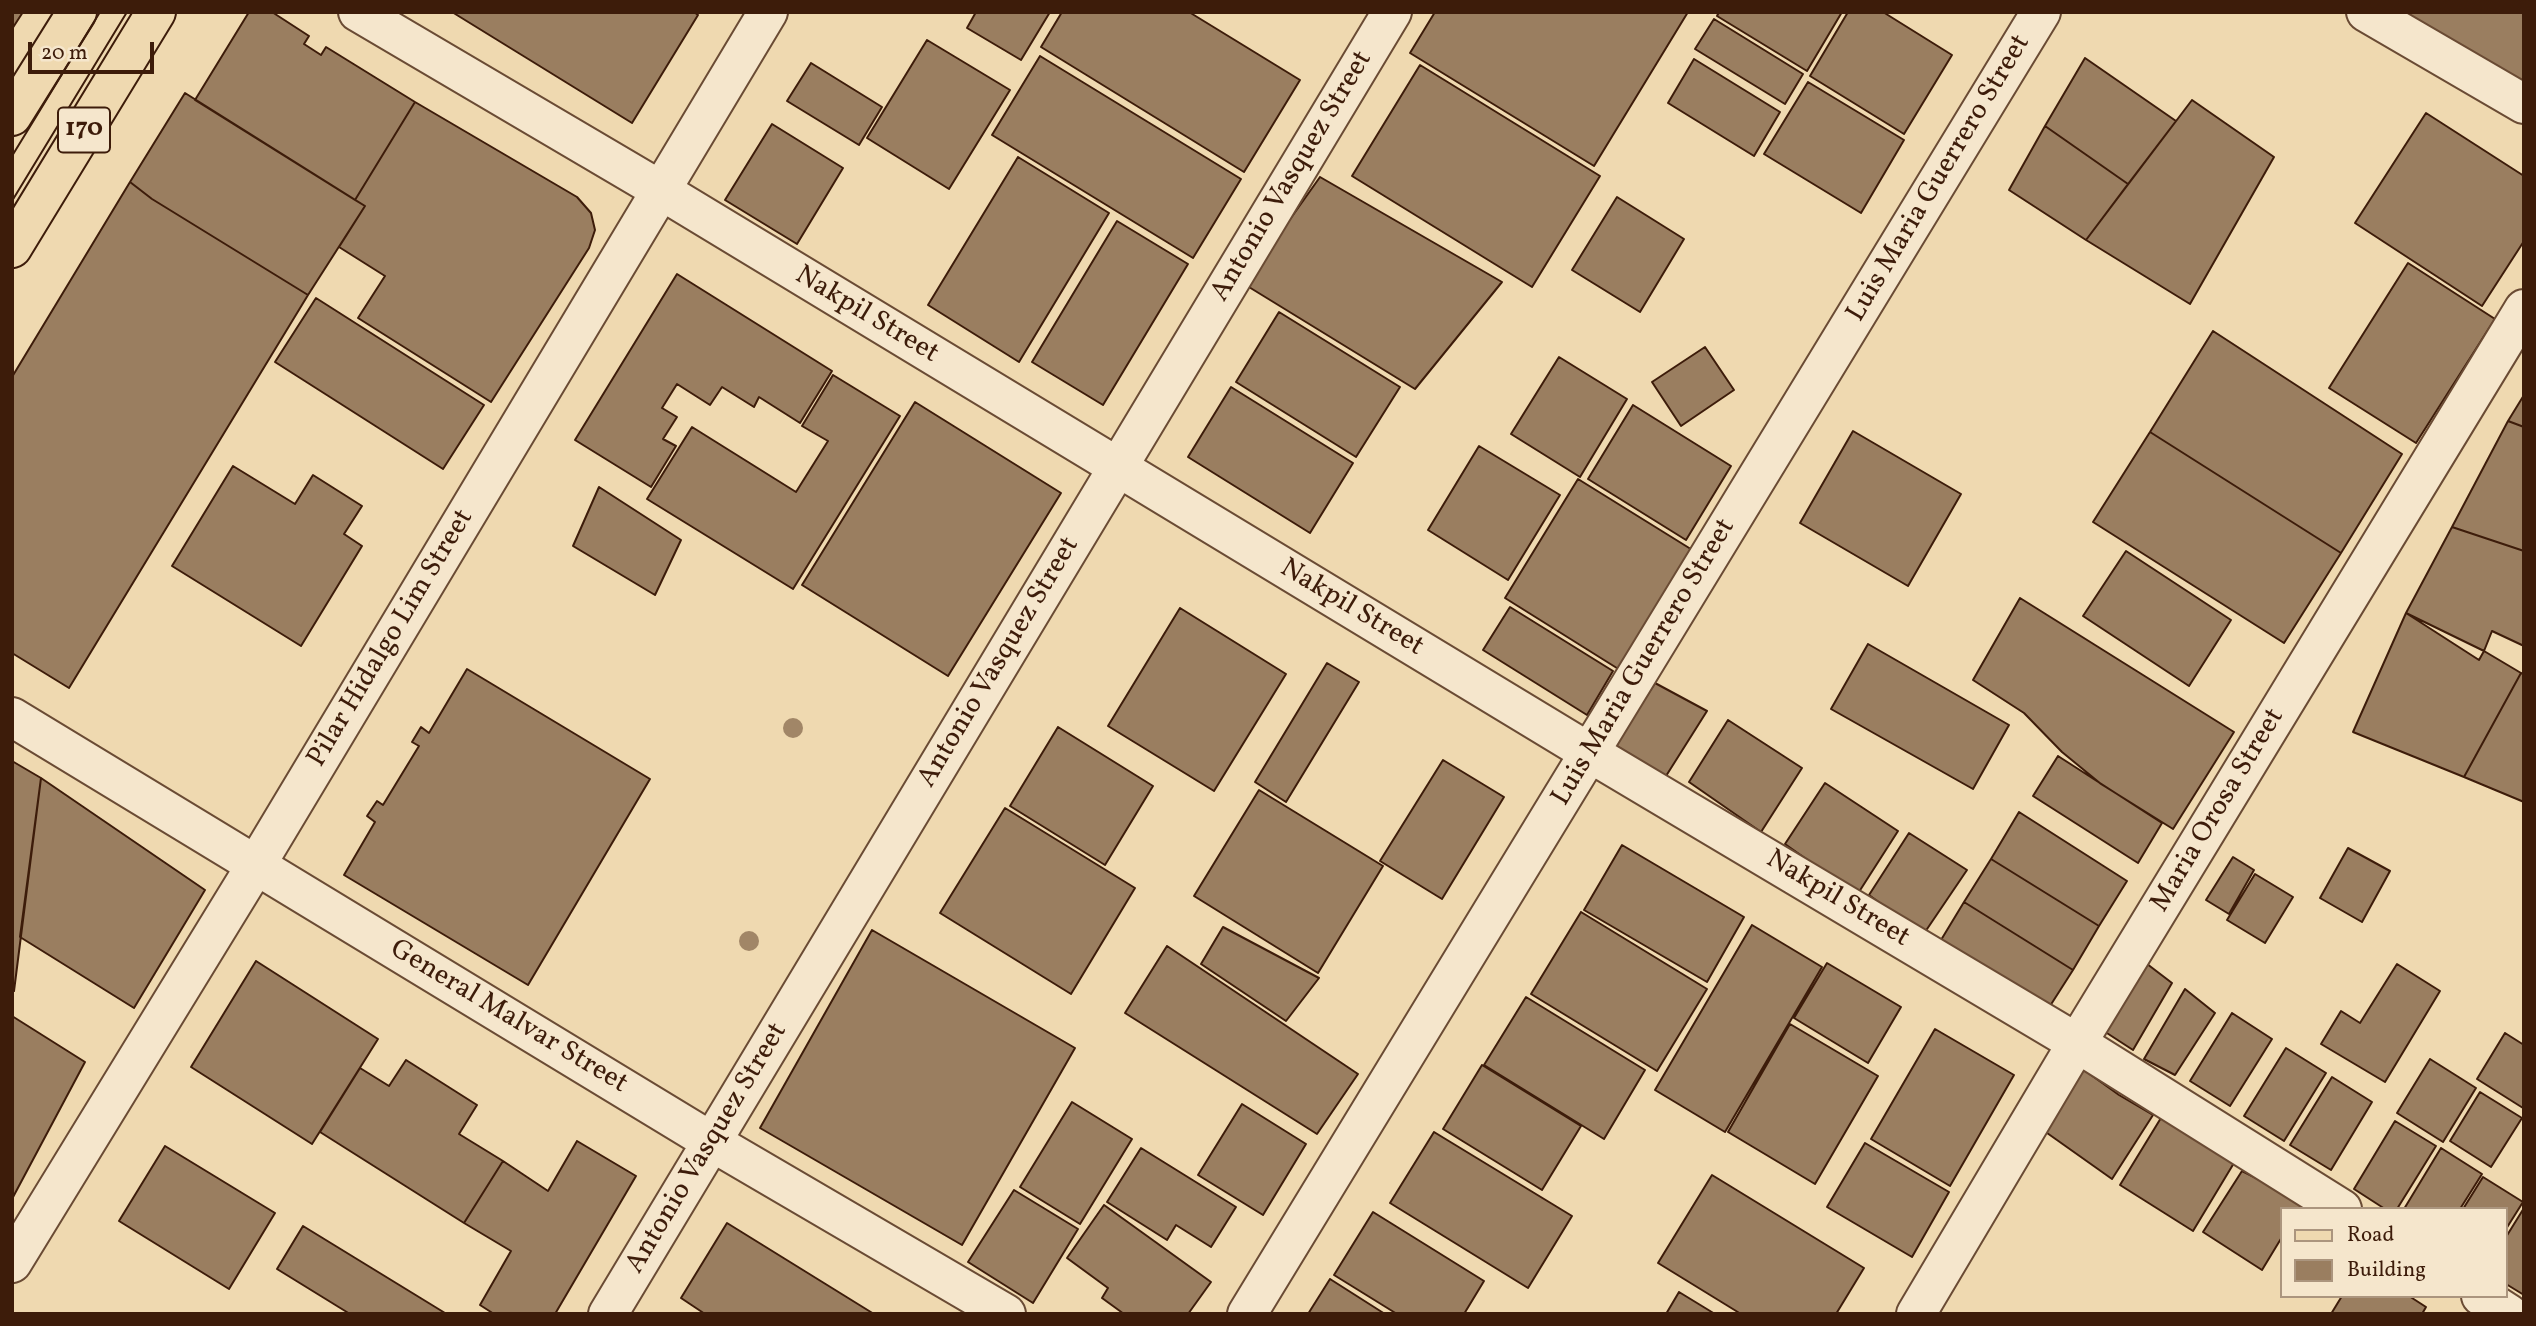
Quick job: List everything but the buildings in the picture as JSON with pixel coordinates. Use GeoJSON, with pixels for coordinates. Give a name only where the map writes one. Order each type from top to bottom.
{"type":"FeatureCollection","features":[{"type":"Feature","properties":{"kind":"main road","name":"170"},"geometry":{"type":"LineString","coordinates":[[12,116],[77,12]]}},
{"type":"Feature","properties":{"kind":"main road","name":"170"},"geometry":{"type":"LineString","coordinates":[[12,248],[156,12]]}},
{"type":"Feature","properties":{"kind":"street","name":"Nakpil Street"},"geometry":{"type":"LineString","coordinates":[[358,12],[662,191],[1117,469],[2077,1042],[2339,1207]]}},
{"type":"Feature","properties":{"kind":"street","name":"Pilar Hidalgo Lim Street"},"geometry":{"type":"LineString","coordinates":[[12,1264],[256,865],[768,12]]}},
{"type":"Feature","properties":{"kind":"street","name":"Antonio Vasquez Street"},"geometry":{"type":"LineString","coordinates":[[608,1314],[1392,12]]}},
{"type":"Feature","properties":{"kind":"street","name":"Luis Maria Guerrero Street"},"geometry":{"type":"LineString","coordinates":[[1247,1314],[2041,12]]}},
{"type":"Feature","properties":{"kind":"street"},"geometry":{"type":"LineString","coordinates":[[2366,12],[2524,104]]}},
{"type":"Feature","properties":{"kind":"street","name":"Maria Orosa Street"},"geometry":{"type":"LineString","coordinates":[[1928,1309],[2077,1042],[2524,309]]}},
{"type":"Feature","properties":{"kind":"street","name":"General Malvar Street"},"geometry":{"type":"LineString","coordinates":[[12,717],[712,1142],[963,1303],[1006,1314]]}},
{"type":"Feature","properties":{"kind":"street"},"geometry":{"type":"LineString","coordinates":[[2484,1298],[2509,1314]]}},
{"type":"Feature","properties":{"kind":"tram line"},"geometry":{"type":"LineString","coordinates":[[12,156],[100,12]]}},
{"type":"Feature","properties":{"kind":"tram line"},"geometry":{"type":"LineString","coordinates":[[12,201],[127,12]]}}]}
